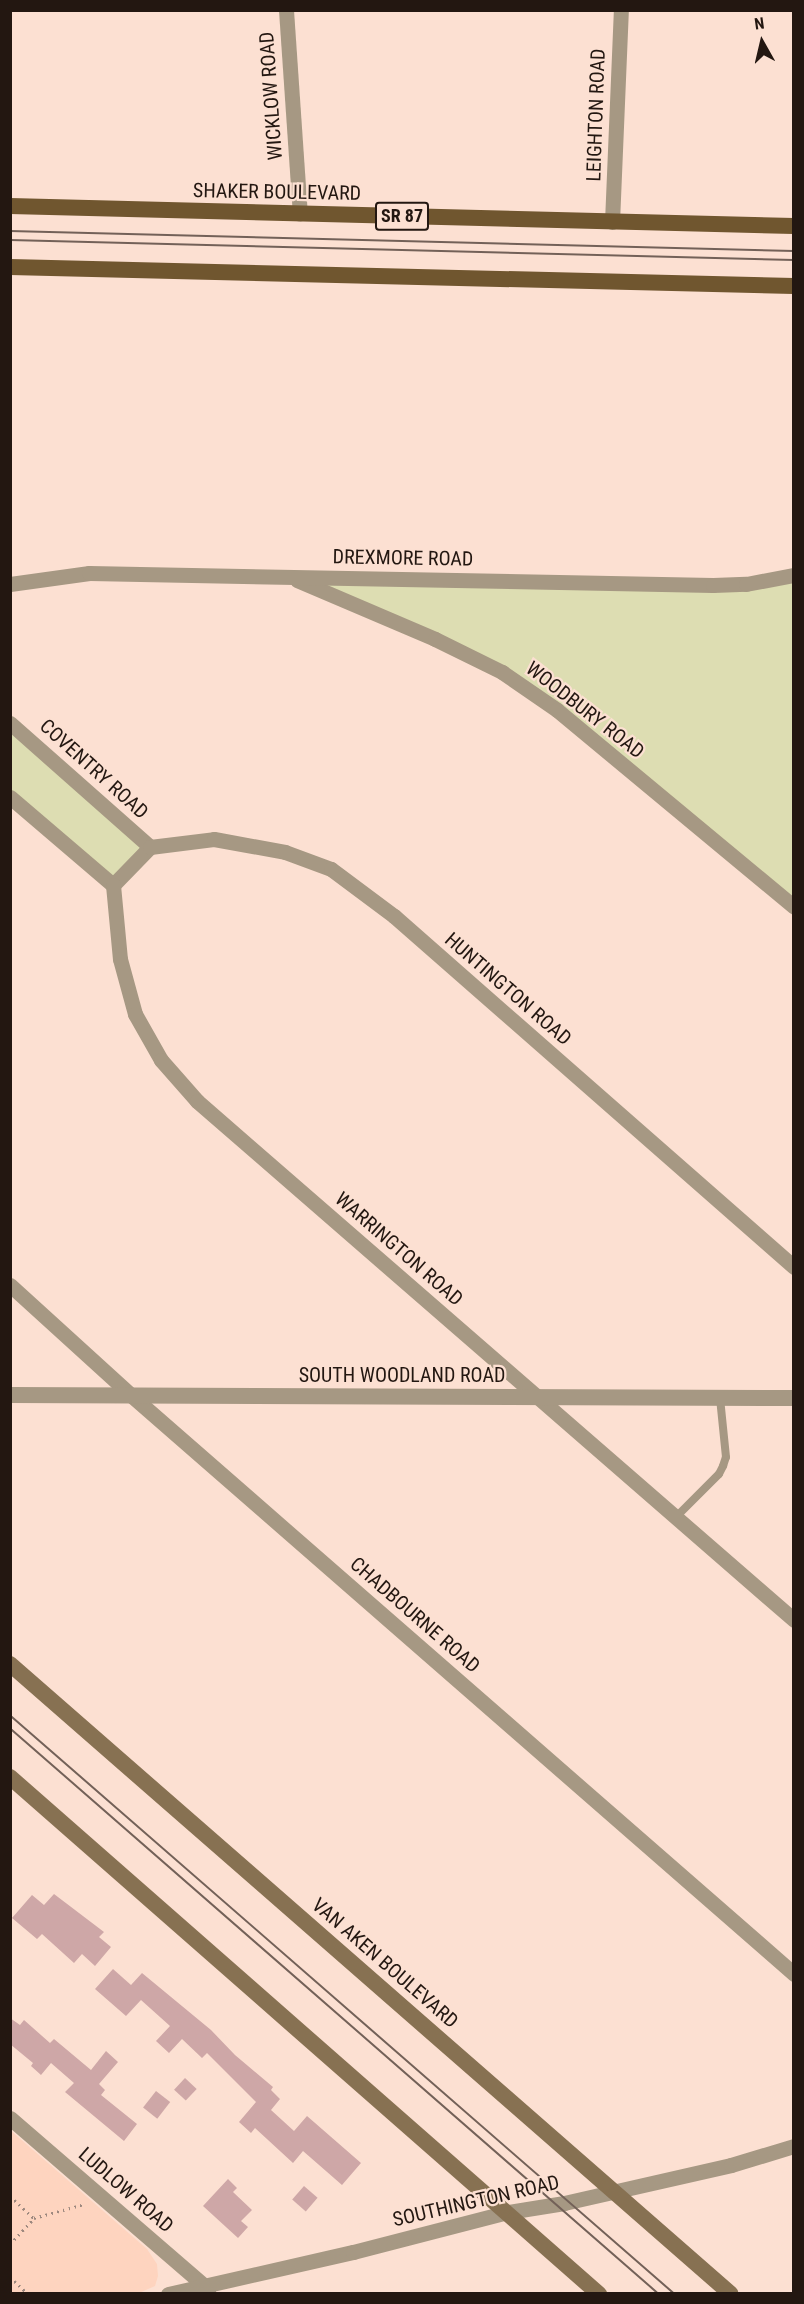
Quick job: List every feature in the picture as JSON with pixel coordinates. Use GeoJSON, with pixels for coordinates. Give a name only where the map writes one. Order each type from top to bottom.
{"type":"FeatureCollection","features":[{"type":"Feature","properties":{"kind":"main road","name":"SHAKER BOULEVARD"},"geometry":{"type":"LineString","coordinates":[[10,206],[794,226]]}},
{"type":"Feature","properties":{"kind":"main road"},"geometry":{"type":"LineString","coordinates":[[10,267],[794,286]]}},
{"type":"Feature","properties":{"kind":"main road","name":"VAN AKEN BOULEVARD"},"geometry":{"type":"LineString","coordinates":[[10,1664],[731,2294]]}},
{"type":"Feature","properties":{"kind":"main road"},"geometry":{"type":"LineString","coordinates":[[10,1778],[599,2294]]}},
{"type":"Feature","properties":{"kind":"street","name":"WICKLOW ROAD"},"geometry":{"type":"LineString","coordinates":[[286,10],[300,214]]}},
{"type":"Feature","properties":{"kind":"street","name":"LEIGHTON ROAD"},"geometry":{"type":"LineString","coordinates":[[612,222],[621,10]]}},
{"type":"Feature","properties":{"kind":"street","name":"DREXMORE ROAD"},"geometry":{"type":"LineString","coordinates":[[10,584],[89,573],[713,585],[746,584],[794,575]]}},
{"type":"Feature","properties":{"kind":"street","name":"WOODBURY ROAD"},"geometry":{"type":"LineString","coordinates":[[289,576],[435,639],[502,672],[557,710],[794,907]]}},
{"type":"Feature","properties":{"kind":"street","name":"COVENTRY ROAD"},"geometry":{"type":"LineString","coordinates":[[10,723],[150,847]]}},
{"type":"Feature","properties":{"kind":"street"},"geometry":{"type":"LineString","coordinates":[[10,797],[113,885],[150,847]]}},
{"type":"Feature","properties":{"kind":"street","name":"HUNTINGTON ROAD"},"geometry":{"type":"LineString","coordinates":[[150,847],[214,839],[285,852],[331,869],[394,916],[794,1267]]}},
{"type":"Feature","properties":{"kind":"street","name":"WARRINGTON ROAD"},"geometry":{"type":"LineString","coordinates":[[113,885],[123,970],[135,1014],[161,1060],[197,1101],[794,1620]]}},
{"type":"Feature","properties":{"kind":"street","name":"CHADBOURNE ROAD"},"geometry":{"type":"LineString","coordinates":[[10,1285],[132,1396],[794,1974]]}},
{"type":"Feature","properties":{"kind":"street","name":"SOUTH WOODLAND ROAD"},"geometry":{"type":"LineString","coordinates":[[10,1395],[794,1398]]}},
{"type":"Feature","properties":{"kind":"street","name":"LUDLOW ROAD"},"geometry":{"type":"LineString","coordinates":[[10,2118],[208,2289]]}},
{"type":"Feature","properties":{"kind":"street","name":"SOUTHINGTON ROAD"},"geometry":{"type":"LineString","coordinates":[[168,2294],[208,2289],[508,2212],[615,2192],[731,2165],[794,2146]]}},
{"type":"Feature","properties":{"kind":"lane"},"geometry":{"type":"LineString","coordinates":[[675,1518],[720,1474],[723,1466],[726,1457],[720,1397]]}},
{"type":"Feature","properties":{"kind":"path"},"geometry":{"type":"LineString","coordinates":[[10,2196],[34,2218]]}},
{"type":"Feature","properties":{"kind":"path"},"geometry":{"type":"LineString","coordinates":[[10,2244],[34,2218],[84,2204]]}},
{"type":"Feature","properties":{"kind":"path"},"geometry":{"type":"LineString","coordinates":[[10,2277],[28,2294]]}},
{"type":"Feature","properties":{"kind":"shaded area"},"geometry":{"type":"Polygon","coordinates":[[[10,2130],[147,2249],[157,2264],[158,2276],[155,2286],[139,2293],[11,2293],[10,2130]]]}},
{"type":"Feature","properties":{"kind":"green space"},"geometry":{"type":"Polygon","coordinates":[[[793,575],[793,907],[502,672],[289,577],[713,585],[793,575]]]}},
{"type":"Feature","properties":{"kind":"green space"},"geometry":{"type":"Polygon","coordinates":[[[11,723],[150,847],[113,885],[11,797],[11,723]]]}},
{"type":"Feature","properties":{"kind":"building"},"geometry":{"type":"Polygon","coordinates":[[[54,1894],[104,1932],[99,1937],[111,1947],[95,1966],[82,1954],[74,1963],[42,1934],[37,1939],[12,1918],[32,1895],[44,1905],[54,1894]]]}},
{"type":"Feature","properties":{"kind":"building"},"geometry":{"type":"Polygon","coordinates":[[[113,1969],[131,1985],[142,1973],[211,2030],[235,2055],[273,2087],[271,2090],[280,2099],[271,2110],[294,2131],[307,2116],[361,2163],[342,2185],[303,2151],[293,2163],[255,2128],[251,2133],[239,2122],[256,2102],[207,2053],[202,2058],[182,2039],[169,2053],[156,2041],[170,2026],[141,2000],[126,2016],[95,1989],[113,1969]]]}},
{"type":"Feature","properties":{"kind":"building"},"geometry":{"type":"Polygon","coordinates":[[[10,2018],[20,2025],[24,2020],[50,2043],[54,2039],[91,2070],[106,2051],[118,2062],[99,2084],[105,2090],[101,2095],[137,2124],[124,2141],[65,2092],[74,2083],[51,2063],[41,2075],[31,2066],[33,2063],[10,2044],[10,2018]]]}},
{"type":"Feature","properties":{"kind":"building"},"geometry":{"type":"Polygon","coordinates":[[[185,2078],[197,2089],[186,2101],[174,2090],[185,2078]]]}},
{"type":"Feature","properties":{"kind":"building"},"geometry":{"type":"Polygon","coordinates":[[[156,2091],[170,2102],[157,2119],[143,2108],[156,2091]]]}},
{"type":"Feature","properties":{"kind":"building"},"geometry":{"type":"Polygon","coordinates":[[[228,2179],[237,2188],[233,2192],[252,2210],[241,2221],[248,2227],[238,2238],[203,2206],[228,2179]]]}},
{"type":"Feature","properties":{"kind":"building"},"geometry":{"type":"Polygon","coordinates":[[[304,2186],[318,2198],[306,2211],[292,2200],[304,2186]]]}},
{"type":"Feature","properties":{"kind":"tram line"},"geometry":{"type":"LineString","coordinates":[[10,231],[794,251]]}},
{"type":"Feature","properties":{"kind":"tram line"},"geometry":{"type":"LineString","coordinates":[[10,240],[794,260]]}},
{"type":"Feature","properties":{"kind":"tram line"},"geometry":{"type":"LineString","coordinates":[[10,1715],[675,2294]]}},
{"type":"Feature","properties":{"kind":"tram line"},"geometry":{"type":"LineString","coordinates":[[10,1728],[659,2294]]}}]}
